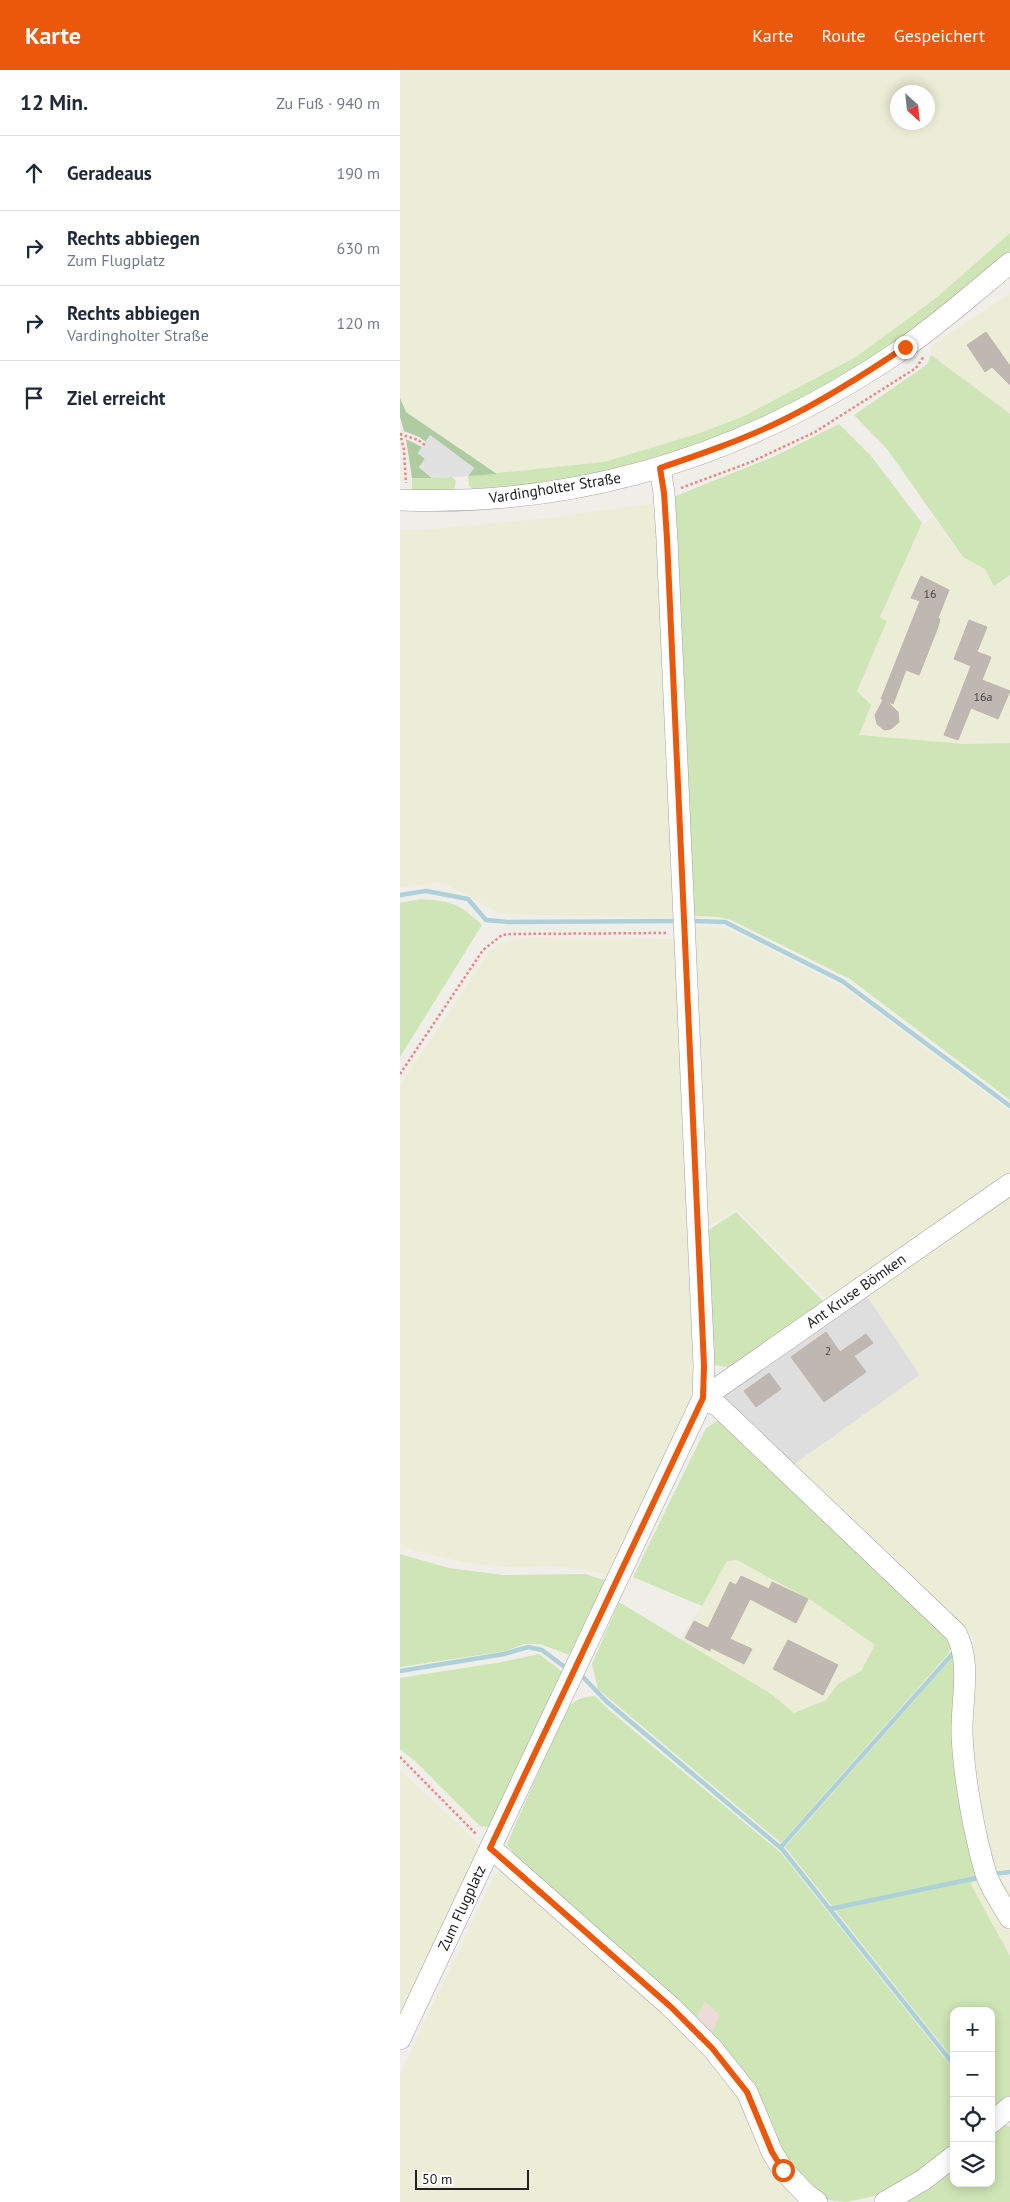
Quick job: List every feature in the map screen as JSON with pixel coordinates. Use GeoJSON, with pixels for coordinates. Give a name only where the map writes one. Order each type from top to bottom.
{"type":"FeatureCollection","features":[{"type":"Feature","properties":{"kind":"street","name":"Vardingholter Straße"},"geometry":{"type":"LineString","coordinates":[[404,500],[476,500],[521,496],[612,481],[660,468],[738,440],[829,396],[917,338],[1010,263]]}},
{"type":"Feature","properties":{"kind":"street","name":"Zum Flugplatz"},"geometry":{"type":"LineString","coordinates":[[400,2039],[703,1398],[703,1356],[664,493],[660,468]]}},
{"type":"Feature","properties":{"kind":"street","name":"Ant Kruse Bömken"},"geometry":{"type":"LineString","coordinates":[[703,1398],[1010,1184]]}},
{"type":"Feature","properties":{"kind":"street"},"geometry":{"type":"LineString","coordinates":[[703,1398],[718,1406],[956,1633],[963,1646],[966,1662],[962,1735],[974,1818],[987,1876],[1010,1918]]}},
{"type":"Feature","properties":{"kind":"street"},"geometry":{"type":"LineString","coordinates":[[490,1848],[671,2007],[712,2048],[747,2092],[772,2152],[783,2170],[806,2194],[818,2202]]}},
{"type":"Feature","properties":{"kind":"street"},"geometry":{"type":"LineString","coordinates":[[995,2120],[1010,2107]]}},
{"type":"Feature","properties":{"kind":"street"},"geometry":{"type":"LineString","coordinates":[[885,2202],[923,2180],[950,2159]]}},
{"type":"Feature","properties":{"kind":"path"},"geometry":{"type":"LineString","coordinates":[[400,434],[418,440],[426,446]]}},
{"type":"Feature","properties":{"kind":"path"},"geometry":{"type":"LineString","coordinates":[[400,434],[404,450],[404,500]]}},
{"type":"Feature","properties":{"kind":"path"},"geometry":{"type":"LineString","coordinates":[[400,1074],[483,950],[502,935],[684,933]]}},
{"type":"Feature","properties":{"kind":"path"},"geometry":{"type":"LineString","coordinates":[[400,1757],[490,1848]]}},
{"type":"Feature","properties":{"kind":"shaded area"},"geometry":{"type":"Polygon","coordinates":[[[430,435],[474,468],[468,476],[432,478],[419,467],[425,459],[418,453],[430,435]]]}},
{"type":"Feature","properties":{"kind":"shaded area"},"geometry":{"type":"Polygon","coordinates":[[[867,1296],[920,1375],[792,1466],[719,1397],[867,1296]]]}},
{"type":"Feature","properties":{"kind":"shaded area"},"geometry":{"type":"Polygon","coordinates":[[[705,2002],[721,2015],[711,2034],[696,2020],[705,2002]]]}},
{"type":"Feature","properties":{"kind":"green space"},"geometry":{"type":"Polygon","coordinates":[[[400,70],[1010,70],[1010,233],[936,298],[856,357],[742,417],[697,434],[604,462],[497,474],[406,412],[400,398],[400,70]]]}},
{"type":"Feature","properties":{"kind":"green space"},"geometry":{"type":"Polygon","coordinates":[[[1010,233],[1010,254],[885,352],[725,439],[579,480],[472,489],[469,485],[468,476],[604,462],[697,434],[742,417],[856,357],[936,298],[1010,233]]]}},
{"type":"Feature","properties":{"kind":"green space"},"geometry":{"type":"Polygon","coordinates":[[[1010,293],[1010,414],[931,355],[931,346],[1010,293]]]}},
{"type":"Feature","properties":{"kind":"green space"},"geometry":{"type":"Polygon","coordinates":[[[931,355],[1010,414],[1010,575],[994,586],[985,569],[963,557],[887,449],[854,415],[927,364],[931,355]]]}},
{"type":"Feature","properties":{"kind":"green space"},"geometry":{"type":"Polygon","coordinates":[[[400,398],[406,412],[497,474],[468,476],[474,468],[431,436],[426,442],[404,431],[400,417],[400,398]]]}},
{"type":"Feature","properties":{"kind":"green space"},"geometry":{"type":"Polygon","coordinates":[[[839,424],[871,456],[922,523],[880,617],[887,621],[857,691],[871,705],[859,735],[964,744],[1010,743],[1010,1100],[850,979],[731,920],[718,917],[694,916],[673,497],[773,457],[839,424]]]}},
{"type":"Feature","properties":{"kind":"green space"},"geometry":{"type":"Polygon","coordinates":[[[406,439],[422,447],[418,453],[425,459],[419,467],[432,478],[412,478],[406,439]]]}},
{"type":"Feature","properties":{"kind":"green space"},"geometry":{"type":"Polygon","coordinates":[[[452,477],[456,481],[454,490],[416,493],[412,489],[412,478],[452,477]]]}},
{"type":"Feature","properties":{"kind":"green space"},"geometry":{"type":"Polygon","coordinates":[[[655,503],[680,918],[501,914],[446,884],[435,883],[400,887],[400,530],[422,530],[548,518],[655,503]]]}},
{"type":"Feature","properties":{"kind":"green space"},"geometry":{"type":"Polygon","coordinates":[[[933,517],[963,557],[985,569],[994,586],[1010,575],[1010,743],[964,744],[859,735],[857,691],[887,621],[880,617],[919,528],[933,517]]]}},
{"type":"Feature","properties":{"kind":"green space"},"geometry":{"type":"Polygon","coordinates":[[[420,899],[454,904],[482,925],[400,1057],[400,903],[420,899]]]}},
{"type":"Feature","properties":{"kind":"green space"},"geometry":{"type":"Polygon","coordinates":[[[695,926],[725,928],[841,986],[1010,1111],[1010,1174],[827,1300],[736,1209],[706,1228],[695,926]]]}},
{"type":"Feature","properties":{"kind":"green space"},"geometry":{"type":"Polygon","coordinates":[[[530,938],[676,939],[694,1372],[690,1403],[608,1575],[582,1569],[551,1566],[507,1567],[466,1563],[412,1550],[400,1544],[400,1085],[489,952],[499,943],[530,938]]]}},
{"type":"Feature","properties":{"kind":"green space"},"geometry":{"type":"Polygon","coordinates":[[[1010,1197],[1010,1869],[989,1871],[968,1715],[975,1641],[792,1466],[920,1375],[867,1296],[1010,1197]]]}},
{"type":"Feature","properties":{"kind":"green space"},"geometry":{"type":"Polygon","coordinates":[[[736,1212],[826,1304],[734,1368],[714,1365],[707,1231],[736,1212]]]}},
{"type":"Feature","properties":{"kind":"green space"},"geometry":{"type":"Polygon","coordinates":[[[721,1419],[953,1638],[949,1653],[781,1843],[598,1689],[592,1664],[619,1602],[771,1694],[794,1713],[826,1700],[838,1684],[861,1671],[875,1645],[814,1602],[737,1560],[727,1561],[702,1606],[633,1577],[706,1428],[721,1419]]]}},
{"type":"Feature","properties":{"kind":"green space"},"geometry":{"type":"Polygon","coordinates":[[[400,1554],[449,1568],[503,1575],[585,1574],[607,1581],[572,1656],[540,1644],[524,1644],[506,1651],[400,1667],[400,1554]]]}},
{"type":"Feature","properties":{"kind":"green space"},"geometry":{"type":"Polygon","coordinates":[[[737,1560],[814,1602],[875,1645],[861,1671],[838,1684],[826,1700],[794,1713],[771,1694],[680,1639],[702,1606],[727,1561],[737,1560]]]}},
{"type":"Feature","properties":{"kind":"green space"},"geometry":{"type":"Polygon","coordinates":[[[959,1650],[983,1879],[970,1883],[1010,1956],[1010,2099],[995,2113],[995,2007],[950,2007],[950,2055],[785,1847],[959,1650]]]}},
{"type":"Feature","properties":{"kind":"green space"},"geometry":{"type":"Polygon","coordinates":[[[539,1654],[564,1673],[493,1821],[488,1827],[480,1826],[415,1761],[400,1749],[400,1678],[502,1662],[539,1654]]]}},
{"type":"Feature","properties":{"kind":"green space"},"geometry":{"type":"Polygon","coordinates":[[[595,1696],[609,1710],[781,1853],[950,2065],[950,2152],[883,2194],[847,2202],[826,2200],[782,2158],[711,2034],[720,2015],[705,2002],[696,2020],[519,1861],[507,1844],[565,1711],[571,1704],[586,1697],[595,1696]]]}},
{"type":"Feature","properties":{"kind":"green space"},"geometry":{"type":"Polygon","coordinates":[[[400,1770],[476,1841],[479,1855],[400,2021],[400,1770]]]}},
{"type":"Feature","properties":{"kind":"green space"},"geometry":{"type":"Polygon","coordinates":[[[503,1870],[644,1990],[719,2066],[800,2202],[400,2202],[400,2074],[496,1872],[503,1870]]]}},
{"type":"Feature","properties":{"kind":"green space"},"geometry":{"type":"Polygon","coordinates":[[[1001,1878],[1010,1892],[1010,1956],[969,1883],[1001,1878]]]}},
{"type":"Feature","properties":{"kind":"green space"},"geometry":{"type":"Polygon","coordinates":[[[1002,2124],[1010,2127],[1010,2202],[901,2202],[950,2168],[950,2187],[995,2187],[995,2130],[1002,2124]]]}},
{"type":"Feature","properties":{"kind":"building"},"geometry":{"type":"Polygon","coordinates":[[[986,332],[1010,366],[1010,385],[992,367],[985,372],[967,345],[986,332]]]}},
{"type":"Feature","properties":{"kind":"building"},"geometry":{"type":"Polygon","coordinates":[[[921,576],[949,590],[938,618],[940,619],[938,627],[919,675],[906,670],[893,704],[887,701],[898,712],[899,722],[891,729],[884,730],[877,724],[875,715],[883,700],[881,699],[920,601],[911,598],[921,576]]]}},
{"type":"Feature","properties":{"kind":"building"},"geometry":{"type":"Polygon","coordinates":[[[969,620],[987,627],[977,652],[991,657],[982,680],[1010,691],[998,719],[971,708],[958,740],[944,735],[971,666],[954,659],[969,620]]]}},
{"type":"Feature","properties":{"kind":"building"},"geometry":{"type":"Polygon","coordinates":[[[826,1332],[840,1352],[866,1334],[873,1343],[854,1356],[866,1372],[824,1402],[791,1357],[826,1332]]]}},
{"type":"Feature","properties":{"kind":"building"},"geometry":{"type":"Polygon","coordinates":[[[769,1373],[781,1389],[756,1407],[744,1391],[769,1373]]]}},
{"type":"Feature","properties":{"kind":"building"},"geometry":{"type":"Polygon","coordinates":[[[741,1576],[769,1589],[772,1582],[808,1599],[796,1623],[750,1599],[730,1639],[752,1649],[744,1664],[711,1648],[710,1651],[685,1638],[694,1621],[708,1628],[730,1582],[736,1585],[741,1576]]]}},
{"type":"Feature","properties":{"kind":"building"},"geometry":{"type":"Polygon","coordinates":[[[788,1640],[838,1665],[823,1695],[773,1669],[788,1640]]]}},
{"type":"Feature","properties":{"kind":"waterway"},"geometry":{"type":"LineString","coordinates":[[400,895],[426,891],[468,899],[486,920],[508,922],[678,921]]}},
{"type":"Feature","properties":{"kind":"waterway"},"geometry":{"type":"LineString","coordinates":[[694,921],[725,922],[842,981],[1010,1106]]}},
{"type":"Feature","properties":{"kind":"waterway"},"geometry":{"type":"LineString","coordinates":[[400,1671],[504,1654],[528,1647],[542,1650],[566,1668]]}},
{"type":"Feature","properties":{"kind":"waterway"},"geometry":{"type":"LineString","coordinates":[[781,1847],[955,1651]]}},
{"type":"Feature","properties":{"kind":"waterway"},"geometry":{"type":"LineString","coordinates":[[583,1677],[606,1701],[782,1849],[950,2060]]}},
{"type":"Feature","properties":{"kind":"waterway"},"geometry":{"type":"LineString","coordinates":[[992,1874],[1010,1872]]}},
{"type":"Feature","properties":{"kind":"waterway"},"geometry":{"type":"LineString","coordinates":[[830,1909],[981,1877]]}},
{"type":"Feature","properties":{"kind":"route"},"geometry":{"type":"LineString","coordinates":[[783,2170],[772,2152],[747,2092],[712,2048],[671,2007],[490,1848],[703,1398],[704,1366],[667,539],[664,493],[660,468],[713,450],[781,421],[829,396],[905,347]]}}]}
